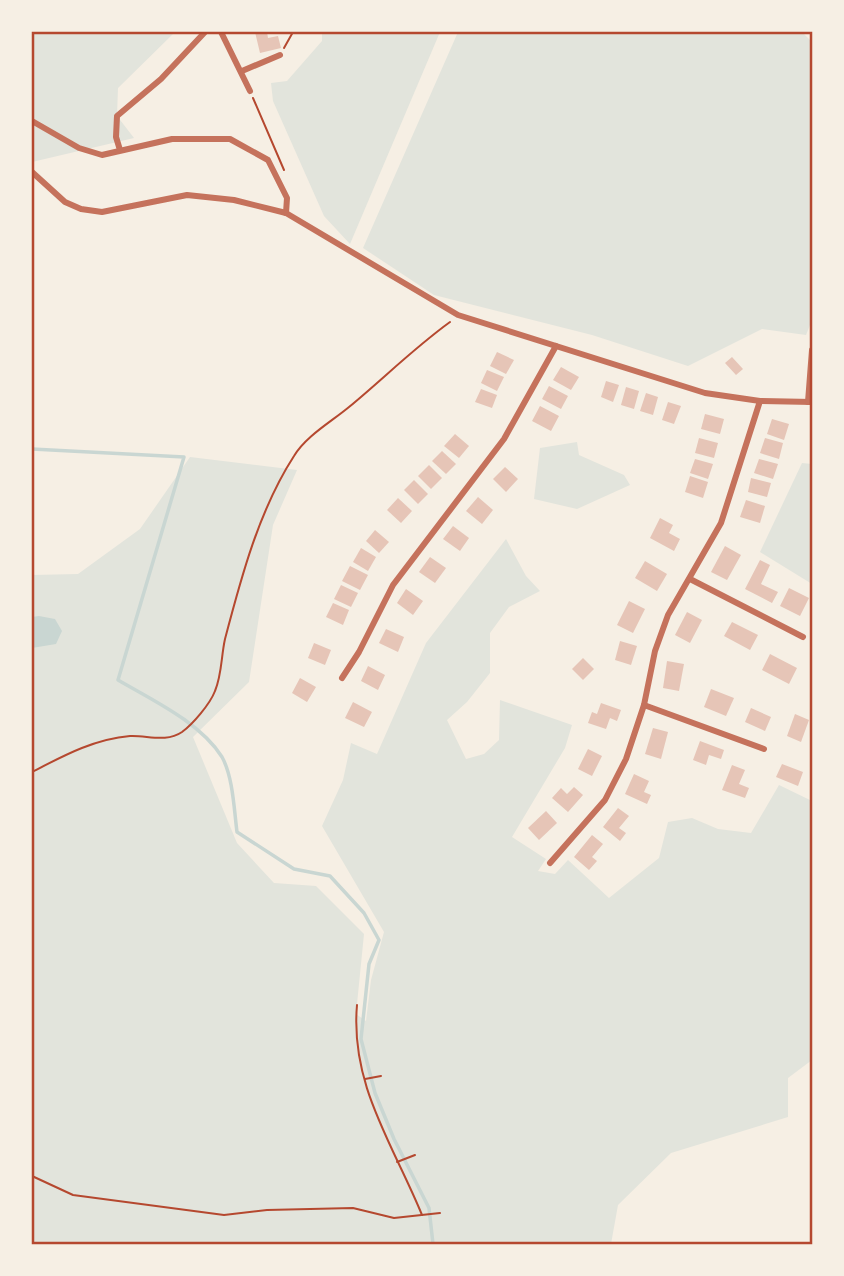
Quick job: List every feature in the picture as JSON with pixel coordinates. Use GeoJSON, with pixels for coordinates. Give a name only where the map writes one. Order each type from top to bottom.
{"type":"FeatureCollection","features":[{"type":"Feature","properties":{"kind":"street"},"geometry":{"type":"LineString","coordinates":[[120,150],[116,137],[117,116],[161,79],[205,32]]}},
{"type":"Feature","properties":{"kind":"street"},"geometry":{"type":"LineString","coordinates":[[221,32],[250,91]]}},
{"type":"Feature","properties":{"kind":"street"},"geometry":{"type":"LineString","coordinates":[[242,71],[280,54]]}},
{"type":"Feature","properties":{"kind":"street"},"geometry":{"type":"LineString","coordinates":[[32,121],[79,148],[102,155],[172,139],[230,139],[268,160],[287,198],[286,213]]}},
{"type":"Feature","properties":{"kind":"street"},"geometry":{"type":"LineString","coordinates":[[32,172],[65,202],[81,209],[102,212],[187,195],[234,200],[286,213],[458,315],[705,393],[760,401],[810,402],[813,350]]}},
{"type":"Feature","properties":{"kind":"street"},"geometry":{"type":"LineString","coordinates":[[342,678],[359,652],[393,585],[504,439],[556,346]]}},
{"type":"Feature","properties":{"kind":"street"},"geometry":{"type":"LineString","coordinates":[[550,863],[605,800],[626,759],[644,705],[655,651],[668,615],[721,523],[760,401]]}},
{"type":"Feature","properties":{"kind":"street"},"geometry":{"type":"LineString","coordinates":[[690,579],[803,637]]}},
{"type":"Feature","properties":{"kind":"street"},"geometry":{"type":"LineString","coordinates":[[644,705],[764,749]]}},
{"type":"Feature","properties":{"kind":"path"},"geometry":{"type":"LineString","coordinates":[[280,54],[293,32]]}},
{"type":"Feature","properties":{"kind":"path"},"geometry":{"type":"LineString","coordinates":[[250,91],[284,171]]}},
{"type":"Feature","properties":{"kind":"path"},"geometry":{"type":"LineString","coordinates":[[32,772],[79,748],[105,740],[133,736],[175,736],[184,731],[214,694],[222,668],[224,643],[245,570],[266,512],[294,455],[370,386],[458,315]]}},
{"type":"Feature","properties":{"kind":"path"},"geometry":{"type":"LineString","coordinates":[[357,1005],[355,1037],[367,1095],[422,1216]]}},
{"type":"Feature","properties":{"kind":"path"},"geometry":{"type":"LineString","coordinates":[[364,1079],[381,1076]]}},
{"type":"Feature","properties":{"kind":"path"},"geometry":{"type":"LineString","coordinates":[[397,1162],[415,1155]]}},
{"type":"Feature","properties":{"kind":"path"},"geometry":{"type":"LineString","coordinates":[[32,1176],[73,1195],[224,1215],[267,1210],[353,1208],[394,1218],[440,1213]]}},
{"type":"Feature","properties":{"kind":"shaded area"},"geometry":{"type":"Polygon","coordinates":[[[32,32],[175,32],[118,88],[117,116],[134,138],[32,162],[32,32]]]}},
{"type":"Feature","properties":{"kind":"shaded area"},"geometry":{"type":"Polygon","coordinates":[[[322,32],[440,32],[350,244],[324,216],[273,101],[271,83],[287,81],[322,41],[322,32]]]}},
{"type":"Feature","properties":{"kind":"shaded area"},"geometry":{"type":"Polygon","coordinates":[[[458,32],[802,32],[812,42],[812,320],[806,335],[762,329],[688,366],[592,335],[434,295],[363,248],[458,32]]]}},
{"type":"Feature","properties":{"kind":"shaded area"},"geometry":{"type":"Polygon","coordinates":[[[577,442],[579,455],[624,475],[630,485],[577,509],[534,499],[540,448],[577,442]]]}},
{"type":"Feature","properties":{"kind":"shaded area"},"geometry":{"type":"Polygon","coordinates":[[[190,457],[297,470],[273,525],[249,682],[193,737],[237,843],[274,883],[316,886],[364,934],[356,1014],[366,1021],[371,980],[384,932],[322,826],[343,780],[351,743],[377,754],[426,643],[506,539],[526,576],[540,591],[509,607],[490,633],[490,673],[467,702],[447,720],[466,759],[484,754],[499,740],[500,700],[572,725],[565,748],[512,837],[546,859],[538,871],[555,874],[568,860],[609,898],[659,858],[668,822],[692,818],[718,829],[751,833],[779,785],[812,801],[812,1060],[788,1078],[788,1117],[671,1153],[618,1205],[611,1244],[32,1244],[32,575],[78,574],[140,529],[190,457]]]}},
{"type":"Feature","properties":{"kind":"shaded area"},"geometry":{"type":"Polygon","coordinates":[[[802,463],[812,464],[812,584],[760,552],[802,463]]]}},
{"type":"Feature","properties":{"kind":"shaded area"},"geometry":{"type":"Polygon","coordinates":[[[32,617],[55,619],[62,631],[56,644],[32,648],[32,617]]]}},
{"type":"Feature","properties":{"kind":"building"},"geometry":{"type":"Polygon","coordinates":[[[255,32],[267,32],[268,38],[278,36],[281,48],[260,53],[255,32]]]}},
{"type":"Feature","properties":{"kind":"building"},"geometry":{"type":"Polygon","coordinates":[[[497,352],[514,360],[506,374],[490,366],[497,352]]]}},
{"type":"Feature","properties":{"kind":"building"},"geometry":{"type":"Polygon","coordinates":[[[732,357],[743,369],[736,375],[725,363],[732,357]]]}},
{"type":"Feature","properties":{"kind":"building"},"geometry":{"type":"Polygon","coordinates":[[[561,367],[579,377],[571,390],[553,380],[561,367]]]}},
{"type":"Feature","properties":{"kind":"building"},"geometry":{"type":"Polygon","coordinates":[[[487,370],[504,377],[497,391],[481,383],[487,370]]]}},
{"type":"Feature","properties":{"kind":"building"},"geometry":{"type":"Polygon","coordinates":[[[606,381],[619,385],[613,402],[601,397],[606,381]]]}},
{"type":"Feature","properties":{"kind":"building"},"geometry":{"type":"Polygon","coordinates":[[[549,386],[568,396],[561,409],[542,399],[549,386]]]}},
{"type":"Feature","properties":{"kind":"building"},"geometry":{"type":"Polygon","coordinates":[[[626,387],[639,391],[634,409],[621,405],[626,387]]]}},
{"type":"Feature","properties":{"kind":"building"},"geometry":{"type":"Polygon","coordinates":[[[481,389],[497,395],[492,408],[475,402],[481,389]]]}},
{"type":"Feature","properties":{"kind":"building"},"geometry":{"type":"Polygon","coordinates":[[[646,393],[658,397],[653,415],[640,411],[646,393]]]}},
{"type":"Feature","properties":{"kind":"building"},"geometry":{"type":"Polygon","coordinates":[[[668,402],[681,406],[674,424],[662,420],[668,402]]]}},
{"type":"Feature","properties":{"kind":"building"},"geometry":{"type":"Polygon","coordinates":[[[540,406],[559,416],[551,431],[532,421],[540,406]]]}},
{"type":"Feature","properties":{"kind":"building"},"geometry":{"type":"Polygon","coordinates":[[[705,414],[724,419],[720,434],[701,429],[705,414]]]}},
{"type":"Feature","properties":{"kind":"building"},"geometry":{"type":"Polygon","coordinates":[[[772,419],[789,424],[784,440],[767,434],[772,419]]]}},
{"type":"Feature","properties":{"kind":"building"},"geometry":{"type":"Polygon","coordinates":[[[455,434],[469,446],[459,458],[444,446],[455,434]]]}},
{"type":"Feature","properties":{"kind":"building"},"geometry":{"type":"Polygon","coordinates":[[[699,438],[718,443],[714,458],[695,453],[699,438]]]}},
{"type":"Feature","properties":{"kind":"building"},"geometry":{"type":"Polygon","coordinates":[[[765,438],[783,443],[779,459],[760,453],[765,438]]]}},
{"type":"Feature","properties":{"kind":"building"},"geometry":{"type":"Polygon","coordinates":[[[442,451],[456,464],[446,474],[432,461],[442,451]]]}},
{"type":"Feature","properties":{"kind":"building"},"geometry":{"type":"Polygon","coordinates":[[[695,459],[713,464],[708,479],[690,473],[695,459]]]}},
{"type":"Feature","properties":{"kind":"building"},"geometry":{"type":"Polygon","coordinates":[[[759,459],[778,464],[773,479],[754,473],[759,459]]]}},
{"type":"Feature","properties":{"kind":"building"},"geometry":{"type":"Polygon","coordinates":[[[429,465],[442,478],[431,489],[418,476],[429,465]]]}},
{"type":"Feature","properties":{"kind":"building"},"geometry":{"type":"Polygon","coordinates":[[[505,467],[518,479],[506,492],[493,479],[505,467]]]}},
{"type":"Feature","properties":{"kind":"building"},"geometry":{"type":"Polygon","coordinates":[[[690,476],[708,482],[703,498],[685,492],[690,476]]]}},
{"type":"Feature","properties":{"kind":"building"},"geometry":{"type":"Polygon","coordinates":[[[751,478],[771,483],[767,497],[748,492],[751,478]]]}},
{"type":"Feature","properties":{"kind":"building"},"geometry":{"type":"Polygon","coordinates":[[[414,480],[428,494],[418,504],[404,490],[414,480]]]}},
{"type":"Feature","properties":{"kind":"building"},"geometry":{"type":"Polygon","coordinates":[[[478,497],[493,510],[482,524],[466,511],[478,497]]]}},
{"type":"Feature","properties":{"kind":"building"},"geometry":{"type":"Polygon","coordinates":[[[398,498],[412,511],[401,523],[387,510],[398,498]]]}},
{"type":"Feature","properties":{"kind":"building"},"geometry":{"type":"Polygon","coordinates":[[[746,500],[765,506],[760,523],[740,517],[746,500]]]}},
{"type":"Feature","properties":{"kind":"building"},"geometry":{"type":"Polygon","coordinates":[[[660,518],[673,525],[669,533],[680,539],[674,551],[650,538],[660,518]]]}},
{"type":"Feature","properties":{"kind":"building"},"geometry":{"type":"Polygon","coordinates":[[[453,526],[469,538],[460,551],[443,539],[453,526]]]}},
{"type":"Feature","properties":{"kind":"building"},"geometry":{"type":"Polygon","coordinates":[[[375,530],[389,542],[379,553],[366,541],[375,530]]]}},
{"type":"Feature","properties":{"kind":"building"},"geometry":{"type":"Polygon","coordinates":[[[725,546],[741,555],[727,580],[711,572],[725,546]]]}},
{"type":"Feature","properties":{"kind":"building"},"geometry":{"type":"Polygon","coordinates":[[[361,548],[376,557],[368,571],[353,562],[361,548]]]}},
{"type":"Feature","properties":{"kind":"building"},"geometry":{"type":"Polygon","coordinates":[[[430,557],[446,568],[435,583],[419,572],[430,557]]]}},
{"type":"Feature","properties":{"kind":"building"},"geometry":{"type":"Polygon","coordinates":[[[760,560],[770,565],[761,584],[778,592],[772,603],[745,589],[760,560]]]}},
{"type":"Feature","properties":{"kind":"building"},"geometry":{"type":"Polygon","coordinates":[[[645,561],[667,574],[657,591],[635,578],[645,561]]]}},
{"type":"Feature","properties":{"kind":"building"},"geometry":{"type":"Polygon","coordinates":[[[350,566],[368,575],[360,590],[342,581],[350,566]]]}},
{"type":"Feature","properties":{"kind":"building"},"geometry":{"type":"Polygon","coordinates":[[[341,585],[358,593],[351,607],[334,599],[341,585]]]}},
{"type":"Feature","properties":{"kind":"building"},"geometry":{"type":"Polygon","coordinates":[[[789,588],[809,598],[800,616],[780,606],[789,588]]]}},
{"type":"Feature","properties":{"kind":"building"},"geometry":{"type":"Polygon","coordinates":[[[406,589],[423,601],[413,615],[397,603],[406,589]]]}},
{"type":"Feature","properties":{"kind":"building"},"geometry":{"type":"Polygon","coordinates":[[[629,601],[645,609],[633,633],[617,625],[629,601]]]}},
{"type":"Feature","properties":{"kind":"building"},"geometry":{"type":"Polygon","coordinates":[[[333,603],[349,610],[343,625],[326,617],[333,603]]]}},
{"type":"Feature","properties":{"kind":"building"},"geometry":{"type":"Polygon","coordinates":[[[687,612],[702,620],[690,643],[675,635],[687,612]]]}},
{"type":"Feature","properties":{"kind":"building"},"geometry":{"type":"Polygon","coordinates":[[[732,622],[758,635],[750,650],[724,636],[732,622]]]}},
{"type":"Feature","properties":{"kind":"building"},"geometry":{"type":"Polygon","coordinates":[[[386,629],[404,637],[398,652],[379,643],[386,629]]]}},
{"type":"Feature","properties":{"kind":"building"},"geometry":{"type":"Polygon","coordinates":[[[620,641],[637,646],[631,665],[615,660],[620,641]]]}},
{"type":"Feature","properties":{"kind":"building"},"geometry":{"type":"Polygon","coordinates":[[[314,643],[331,650],[325,665],[308,658],[314,643]]]}},
{"type":"Feature","properties":{"kind":"building"},"geometry":{"type":"Polygon","coordinates":[[[770,654],[797,668],[789,684],[762,670],[770,654]]]}},
{"type":"Feature","properties":{"kind":"building"},"geometry":{"type":"Polygon","coordinates":[[[583,658],[594,669],[583,680],[572,669],[583,658]]]}},
{"type":"Feature","properties":{"kind":"building"},"geometry":{"type":"Polygon","coordinates":[[[667,661],[684,664],[679,691],[663,688],[667,661]]]}},
{"type":"Feature","properties":{"kind":"building"},"geometry":{"type":"Polygon","coordinates":[[[368,666],[385,675],[378,690],[361,681],[368,666]]]}},
{"type":"Feature","properties":{"kind":"building"},"geometry":{"type":"Polygon","coordinates":[[[300,678],[316,687],[307,702],[292,693],[300,678]]]}},
{"type":"Feature","properties":{"kind":"building"},"geometry":{"type":"Polygon","coordinates":[[[711,689],[734,698],[726,716],[704,707],[711,689]]]}},
{"type":"Feature","properties":{"kind":"building"},"geometry":{"type":"Polygon","coordinates":[[[353,702],[372,712],[364,727],[345,718],[353,702]]]}},
{"type":"Feature","properties":{"kind":"building"},"geometry":{"type":"Polygon","coordinates":[[[601,703],[621,710],[617,721],[610,718],[606,729],[588,723],[592,712],[597,714],[601,703]]]}},
{"type":"Feature","properties":{"kind":"building"},"geometry":{"type":"Polygon","coordinates":[[[751,708],[771,717],[765,731],[745,722],[751,708]]]}},
{"type":"Feature","properties":{"kind":"building"},"geometry":{"type":"Polygon","coordinates":[[[795,714],[809,720],[801,742],[787,736],[795,714]]]}},
{"type":"Feature","properties":{"kind":"building"},"geometry":{"type":"Polygon","coordinates":[[[653,728],[668,732],[661,759],[645,754],[653,728]]]}},
{"type":"Feature","properties":{"kind":"building"},"geometry":{"type":"Polygon","coordinates":[[[700,741],[724,750],[721,759],[709,755],[706,765],[693,760],[700,741]]]}},
{"type":"Feature","properties":{"kind":"building"},"geometry":{"type":"Polygon","coordinates":[[[588,749],[602,756],[592,776],[578,769],[588,749]]]}},
{"type":"Feature","properties":{"kind":"building"},"geometry":{"type":"Polygon","coordinates":[[[782,764],[803,772],[798,786],[776,777],[782,764]]]}},
{"type":"Feature","properties":{"kind":"building"},"geometry":{"type":"Polygon","coordinates":[[[732,765],[745,770],[739,784],[749,788],[745,798],[722,790],[732,765]]]}},
{"type":"Feature","properties":{"kind":"building"},"geometry":{"type":"Polygon","coordinates":[[[634,774],[649,781],[644,792],[651,795],[647,804],[625,794],[634,774]]]}},
{"type":"Feature","properties":{"kind":"building"},"geometry":{"type":"Polygon","coordinates":[[[574,787],[583,795],[568,812],[552,798],[561,788],[567,794],[574,787]]]}},
{"type":"Feature","properties":{"kind":"building"},"geometry":{"type":"Polygon","coordinates":[[[618,808],[629,816],[619,828],[626,833],[620,841],[603,827],[618,808]]]}},
{"type":"Feature","properties":{"kind":"building"},"geometry":{"type":"Polygon","coordinates":[[[546,811],[557,823],[539,840],[528,828],[546,811]]]}},
{"type":"Feature","properties":{"kind":"building"},"geometry":{"type":"Polygon","coordinates":[[[592,835],[603,844],[592,857],[597,861],[589,870],[574,857],[592,835]]]}},
{"type":"Feature","properties":{"kind":"waterway"},"geometry":{"type":"LineString","coordinates":[[32,449],[184,457],[118,680],[174,713],[213,744],[229,774],[237,832],[294,869],[330,876],[364,913],[379,940],[369,964],[361,1039],[375,1093],[394,1139],[429,1208],[433,1244]]}}]}
